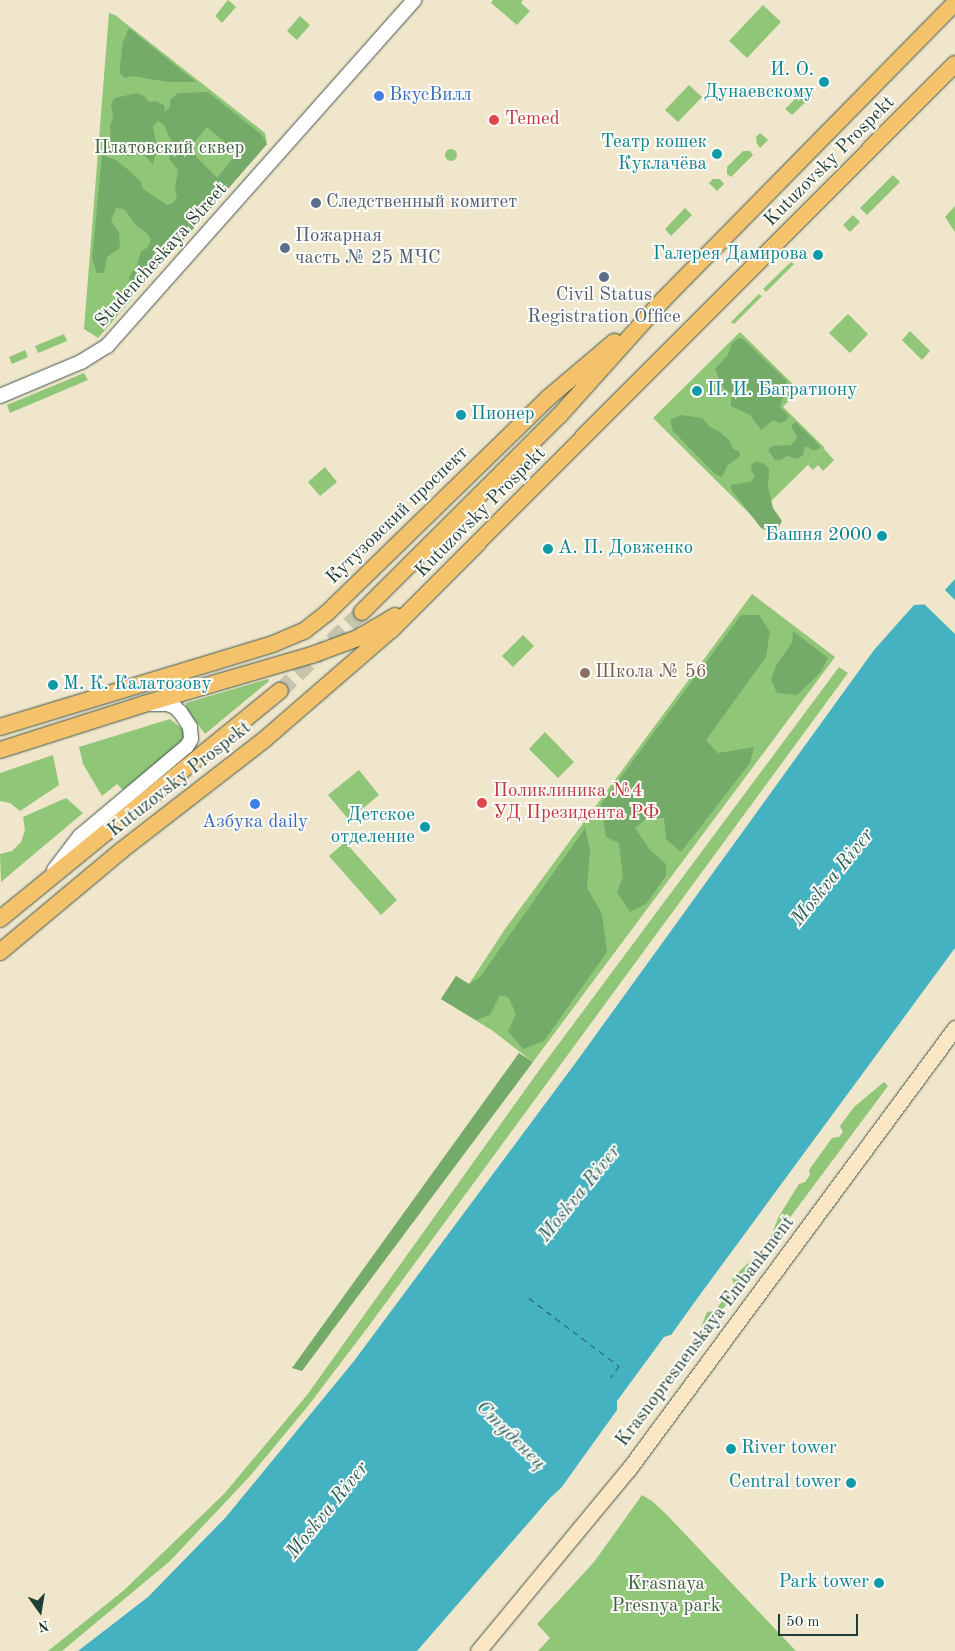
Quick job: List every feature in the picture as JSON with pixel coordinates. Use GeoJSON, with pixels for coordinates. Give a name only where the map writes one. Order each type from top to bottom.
{"type":"FeatureCollection","features":[{"type":"Feature","properties":{"kind":"main road","name":"Kutuzovsky Prospekt"},"geometry":{"type":"LineString","coordinates":[[362,612],[559,416],[663,300],[955,4]]}},
{"type":"Feature","properties":{"kind":"main road","name":"Kutuzovsky Prospekt"},"geometry":{"type":"LineString","coordinates":[[0,952],[122,850],[265,739],[351,666],[432,589],[955,64]]}},
{"type":"Feature","properties":{"kind":"main road","name":"Кутузовский проспект"},"geometry":{"type":"LineString","coordinates":[[0,727],[293,637],[318,620],[548,398],[663,300]]}},
{"type":"Feature","properties":{"kind":"main road"},"geometry":{"type":"LineString","coordinates":[[0,750],[144,704],[312,655],[358,638],[384,623],[432,589]]}},
{"type":"Feature","properties":{"kind":"main road","name":"Kutuzovsky Prospekt"},"geometry":{"type":"LineString","coordinates":[[0,919],[280,690]]}},
{"type":"Feature","properties":{"kind":"main road","name":"Krasnopresnenskaya Embankment"},"geometry":{"type":"LineString","coordinates":[[478,1651],[628,1470],[955,1028]]}},
{"type":"Feature","properties":{"kind":"street","name":"Studencheskaya Street"},"geometry":{"type":"LineString","coordinates":[[0,396],[96,355],[110,343],[414,0]]}},
{"type":"Feature","properties":{"kind":"street"},"geometry":{"type":"LineString","coordinates":[[41,886],[80,836],[187,746],[191,739],[190,726],[175,707],[167,704],[144,704]]}},
{"type":"Feature","properties":{"kind":"green space"},"geometry":{"type":"Polygon","coordinates":[[[228,0],[236,7],[222,23],[215,16],[228,0]]]}},
{"type":"Feature","properties":{"kind":"green space"},"geometry":{"type":"Polygon","coordinates":[[[493,0],[523,0],[521,3],[530,11],[517,25],[491,3],[493,0]]]}},
{"type":"Feature","properties":{"kind":"green space"},"geometry":{"type":"Polygon","coordinates":[[[763,5],[781,22],[747,58],[729,41],[763,5]]]}},
{"type":"Feature","properties":{"kind":"green space","name":"Платовский сквер"},"geometry":{"type":"Polygon","coordinates":[[[109,13],[115,15],[265,133],[267,144],[98,338],[84,329],[109,13]]]}},
{"type":"Feature","properties":{"kind":"green space"},"geometry":{"type":"Polygon","coordinates":[[[300,16],[310,25],[297,40],[287,31],[300,16]]]}},
{"type":"Feature","properties":{"kind":"green space"},"geometry":{"type":"Polygon","coordinates":[[[129,28],[196,82],[168,82],[132,76],[125,78],[120,73],[120,65],[123,42],[129,28]]]}},
{"type":"Feature","properties":{"kind":"green space"},"geometry":{"type":"Polygon","coordinates":[[[689,85],[702,97],[678,122],[665,110],[689,85]]]}},
{"type":"Feature","properties":{"kind":"green space"},"geometry":{"type":"Polygon","coordinates":[[[806,88],[813,95],[792,115],[785,109],[806,88]]]}},
{"type":"Feature","properties":{"kind":"green space"},"geometry":{"type":"Polygon","coordinates":[[[208,92],[262,135],[267,144],[136,294],[130,292],[129,277],[137,265],[141,251],[147,248],[151,240],[148,234],[136,225],[124,209],[116,208],[111,221],[119,233],[120,248],[107,257],[104,273],[97,273],[92,259],[102,155],[114,159],[125,167],[141,182],[143,189],[167,205],[173,203],[177,197],[175,189],[178,170],[169,159],[173,145],[164,125],[158,121],[153,127],[157,148],[153,164],[143,154],[128,156],[111,141],[110,126],[113,118],[111,104],[115,98],[137,93],[144,96],[149,102],[156,101],[164,105],[165,112],[170,107],[170,100],[178,93],[208,92]],[[207,127],[189,149],[217,178],[237,153],[207,127]]]}},
{"type":"Feature","properties":{"kind":"green space"},"geometry":{"type":"Polygon","coordinates":[[[760,133],[768,140],[760,148],[756,137],[760,133]]]}},
{"type":"Feature","properties":{"kind":"green space"},"geometry":{"type":"Polygon","coordinates":[[[451,149],[457,155],[451,161],[445,155],[451,149]]]}},
{"type":"Feature","properties":{"kind":"green space"},"geometry":{"type":"Polygon","coordinates":[[[743,151],[750,151],[753,155],[731,177],[727,174],[727,167],[743,151]]]}},
{"type":"Feature","properties":{"kind":"green space"},"geometry":{"type":"Polygon","coordinates":[[[893,175],[900,182],[867,215],[860,208],[893,175]]]}},
{"type":"Feature","properties":{"kind":"green space"},"geometry":{"type":"Polygon","coordinates":[[[713,179],[720,179],[724,184],[717,191],[709,183],[713,179]]]}},
{"type":"Feature","properties":{"kind":"green space"},"geometry":{"type":"Polygon","coordinates":[[[955,206],[955,232],[945,217],[955,206]]]}},
{"type":"Feature","properties":{"kind":"green space"},"geometry":{"type":"Polygon","coordinates":[[[685,208],[692,215],[671,236],[665,229],[685,208]]]}},
{"type":"Feature","properties":{"kind":"green space"},"geometry":{"type":"Polygon","coordinates":[[[853,215],[860,222],[850,232],[843,225],[853,215]]]}},
{"type":"Feature","properties":{"kind":"green space"},"geometry":{"type":"Polygon","coordinates":[[[791,262],[794,264],[766,292],[763,289],[791,262]]]}},
{"type":"Feature","properties":{"kind":"green space"},"geometry":{"type":"Polygon","coordinates":[[[759,294],[762,296],[734,324],[731,322],[759,294]]]}},
{"type":"Feature","properties":{"kind":"green space"},"geometry":{"type":"Polygon","coordinates":[[[848,314],[868,334],[850,353],[829,333],[848,314]]]}},
{"type":"Feature","properties":{"kind":"green space"},"geometry":{"type":"Polygon","coordinates":[[[910,331],[930,351],[922,360],[902,340],[910,331]]]}},
{"type":"Feature","properties":{"kind":"green space"},"geometry":{"type":"Polygon","coordinates":[[[740,332],[799,390],[783,407],[825,448],[754,518],[653,418],[740,332]]]}},
{"type":"Feature","properties":{"kind":"green space"},"geometry":{"type":"Polygon","coordinates":[[[64,334],[67,341],[38,353],[35,346],[64,334]]]}},
{"type":"Feature","properties":{"kind":"green space"},"geometry":{"type":"Polygon","coordinates":[[[739,338],[743,339],[787,381],[780,407],[789,416],[786,421],[780,423],[773,420],[761,430],[750,415],[731,406],[731,394],[722,386],[715,369],[728,355],[732,343],[739,338]]]}},
{"type":"Feature","properties":{"kind":"green space"},"geometry":{"type":"Polygon","coordinates":[[[25,350],[28,357],[12,364],[9,357],[25,350]]]}},
{"type":"Feature","properties":{"kind":"green space"},"geometry":{"type":"Polygon","coordinates":[[[84,373],[88,380],[10,413],[7,405],[84,373]]]}},
{"type":"Feature","properties":{"kind":"green space"},"geometry":{"type":"Polygon","coordinates":[[[681,415],[702,418],[710,427],[720,432],[729,440],[733,449],[739,451],[740,456],[727,466],[722,477],[715,474],[673,431],[670,420],[681,415]]]}},
{"type":"Feature","properties":{"kind":"green space"},"geometry":{"type":"Polygon","coordinates":[[[796,422],[820,446],[819,449],[813,450],[805,446],[803,455],[798,459],[787,456],[781,460],[775,460],[768,450],[773,446],[791,445],[797,438],[791,425],[796,422]]]}},
{"type":"Feature","properties":{"kind":"green space"},"geometry":{"type":"Polygon","coordinates":[[[824,449],[834,460],[823,471],[818,465],[813,470],[808,465],[824,449]]]}},
{"type":"Feature","properties":{"kind":"green space"},"geometry":{"type":"Polygon","coordinates":[[[757,461],[766,465],[769,470],[768,487],[773,508],[782,521],[778,528],[770,532],[761,528],[730,488],[731,485],[750,482],[755,477],[751,470],[752,464],[757,461]]]}},
{"type":"Feature","properties":{"kind":"green space"},"geometry":{"type":"Polygon","coordinates":[[[325,467],[337,482],[320,496],[308,482],[325,467]]]}},
{"type":"Feature","properties":{"kind":"green space"},"geometry":{"type":"Polygon","coordinates":[[[752,594],[835,657],[533,1062],[493,1031],[441,999],[456,976],[469,984],[505,929],[752,594]]]}},
{"type":"Feature","properties":{"kind":"green space"},"geometry":{"type":"Polygon","coordinates":[[[741,615],[759,615],[770,632],[766,657],[706,740],[718,753],[754,747],[750,763],[681,852],[666,839],[664,818],[647,818],[635,828],[650,850],[666,864],[666,876],[646,904],[630,912],[617,892],[623,877],[619,843],[606,837],[601,804],[741,615]]]}},
{"type":"Feature","properties":{"kind":"green space"},"geometry":{"type":"Polygon","coordinates":[[[793,631],[828,658],[820,673],[797,695],[777,693],[771,680],[777,664],[792,643],[793,631]]]}},
{"type":"Feature","properties":{"kind":"green space"},"geometry":{"type":"Polygon","coordinates":[[[523,635],[534,646],[513,667],[502,656],[523,635]]]}},
{"type":"Feature","properties":{"kind":"green space"},"geometry":{"type":"Polygon","coordinates":[[[839,667],[848,673],[308,1406],[250,1476],[170,1561],[62,1651],[48,1651],[123,1591],[224,1494],[307,1395],[540,1069],[839,667]]]}},
{"type":"Feature","properties":{"kind":"green space"},"geometry":{"type":"Polygon","coordinates":[[[268,679],[269,681],[205,734],[186,708],[186,703],[268,679]]]}},
{"type":"Feature","properties":{"kind":"green space"},"geometry":{"type":"Polygon","coordinates":[[[170,719],[185,733],[183,742],[123,790],[117,784],[102,796],[83,764],[79,747],[170,719]]]}},
{"type":"Feature","properties":{"kind":"green space"},"geometry":{"type":"Polygon","coordinates":[[[545,732],[574,762],[558,778],[529,749],[545,732]]]}},
{"type":"Feature","properties":{"kind":"green space"},"geometry":{"type":"Polygon","coordinates":[[[53,755],[59,785],[20,811],[10,803],[0,801],[0,773],[53,755]]]}},
{"type":"Feature","properties":{"kind":"green space"},"geometry":{"type":"Polygon","coordinates":[[[359,770],[379,795],[349,820],[328,795],[359,770]]]}},
{"type":"Feature","properties":{"kind":"green space"},"geometry":{"type":"Polygon","coordinates":[[[66,798],[83,813],[1,882],[0,854],[12,851],[21,842],[25,830],[23,817],[66,798]]]}},
{"type":"Feature","properties":{"kind":"green space"},"geometry":{"type":"Polygon","coordinates":[[[585,828],[590,849],[587,888],[602,914],[607,952],[544,1041],[523,1049],[508,1031],[516,1014],[509,998],[500,995],[490,1015],[476,1020],[441,999],[456,976],[469,984],[480,977],[585,828]]]}},
{"type":"Feature","properties":{"kind":"green space"},"geometry":{"type":"Polygon","coordinates":[[[345,842],[397,900],[381,915],[329,856],[345,842]]]}},
{"type":"Feature","properties":{"kind":"green space"},"geometry":{"type":"Polygon","coordinates":[[[519,1053],[533,1062],[302,1371],[292,1368],[519,1053]]]}},
{"type":"Feature","properties":{"kind":"green space"},"geometry":{"type":"Polygon","coordinates":[[[884,1082],[888,1086],[771,1243],[769,1241],[779,1216],[799,1184],[805,1182],[810,1175],[809,1170],[832,1138],[839,1137],[843,1132],[840,1126],[854,1107],[884,1082]]]}},
{"type":"Feature","properties":{"kind":"green space"},"geometry":{"type":"Polygon","coordinates":[[[758,1254],[762,1256],[700,1340],[697,1338],[707,1312],[715,1311],[734,1284],[732,1278],[758,1254]]]}},
{"type":"Feature","properties":{"kind":"green space","name":"Krasnaya Presnya park"},"geometry":{"type":"Polygon","coordinates":[[[642,1495],[652,1501],[666,1514],[796,1651],[538,1651],[550,1638],[537,1624],[594,1562],[642,1495]]]}},
{"type":"Feature","properties":{"kind":"water"},"geometry":{"type":"Polygon","coordinates":[[[955,579],[955,948],[699,1296],[561,1488],[550,1498],[417,1651],[78,1651],[148,1597],[226,1517],[354,1361],[574,1065],[874,650],[914,605],[932,604],[955,579]]]}},
{"type":"Feature","properties":{"kind":"pier"},"geometry":{"type":"Polygon","coordinates":[[[943,588],[955,600],[955,634],[922,602],[931,602],[943,588]]]}},
{"type":"Feature","properties":{"kind":"pier"},"geometry":{"type":"Polygon","coordinates":[[[672,1336],[617,1411],[617,1401],[664,1337],[672,1336]]]}},
{"type":"Feature","properties":{"kind":"ferry route"},"geometry":{"type":"LineString","coordinates":[[529,1298],[619,1366],[611,1377]]}},
{"type":"Feature","properties":{"kind":"tunnel"},"geometry":{"type":"LineString","coordinates":[[280,691],[362,612]]}},
{"type":"Feature","properties":{"kind":"place","name":"И. О. Дунаевскому"},"geometry":{"type":"Point","coordinates":[824,82]}},
{"type":"Feature","properties":{"kind":"place","name":"ВкусВилл"},"geometry":{"type":"Point","coordinates":[379,96]}},
{"type":"Feature","properties":{"kind":"place","name":"Temed"},"geometry":{"type":"Point","coordinates":[494,120]}},
{"type":"Feature","properties":{"kind":"place","name":"Театр кошек Куклачёва"},"geometry":{"type":"Point","coordinates":[717,154]}},
{"type":"Feature","properties":{"kind":"place","name":"Следственный комитет"},"geometry":{"type":"Point","coordinates":[316,203]}},
{"type":"Feature","properties":{"kind":"place","name":"Пожарная часть № 25 МЧС"},"geometry":{"type":"Point","coordinates":[285,248]}},
{"type":"Feature","properties":{"kind":"place","name":"Галерея Дамирова"},"geometry":{"type":"Point","coordinates":[818,255]}},
{"type":"Feature","properties":{"kind":"place","name":"Civil Status Registration Office"},"geometry":{"type":"Point","coordinates":[604,277]}},
{"type":"Feature","properties":{"kind":"place","name":"П. И. Багратиону"},"geometry":{"type":"Point","coordinates":[697,391]}},
{"type":"Feature","properties":{"kind":"place","name":"Пионер"},"geometry":{"type":"Point","coordinates":[461,415]}},
{"type":"Feature","properties":{"kind":"place","name":"Башня 2000"},"geometry":{"type":"Point","coordinates":[882,536]}},
{"type":"Feature","properties":{"kind":"place","name":"А. П. Довженко"},"geometry":{"type":"Point","coordinates":[548,549]}},
{"type":"Feature","properties":{"kind":"place","name":"Школа № 56"},"geometry":{"type":"Point","coordinates":[585,673]}},
{"type":"Feature","properties":{"kind":"place","name":"М. К. Калатозову"},"geometry":{"type":"Point","coordinates":[53,685]}},
{"type":"Feature","properties":{"kind":"place","name":"Поликлиника №4 УД Президента РФ"},"geometry":{"type":"Point","coordinates":[482,803]}},
{"type":"Feature","properties":{"kind":"place","name":"Азбука daily"},"geometry":{"type":"Point","coordinates":[255,804]}},
{"type":"Feature","properties":{"kind":"place","name":"Детское отделение"},"geometry":{"type":"Point","coordinates":[425,827]}},
{"type":"Feature","properties":{"kind":"place","name":"River tower"},"geometry":{"type":"Point","coordinates":[731,1449]}},
{"type":"Feature","properties":{"kind":"place","name":"Central tower"},"geometry":{"type":"Point","coordinates":[851,1483]}},
{"type":"Feature","properties":{"kind":"place","name":"Park tower"},"geometry":{"type":"Point","coordinates":[879,1583]}},
{"type":"Feature","properties":{"kind":"water label","name":"Moskva River"},"geometry":{"type":"Point","coordinates":[833,878]}},
{"type":"Feature","properties":{"kind":"water label","name":"Moskva River"},"geometry":{"type":"Point","coordinates":[580,1194]}},
{"type":"Feature","properties":{"kind":"water label","name":"Студенец"},"geometry":{"type":"Point","coordinates":[510,1436]}},
{"type":"Feature","properties":{"kind":"water label","name":"Moskva River"},"geometry":{"type":"Point","coordinates":[328,1511]}}]}
